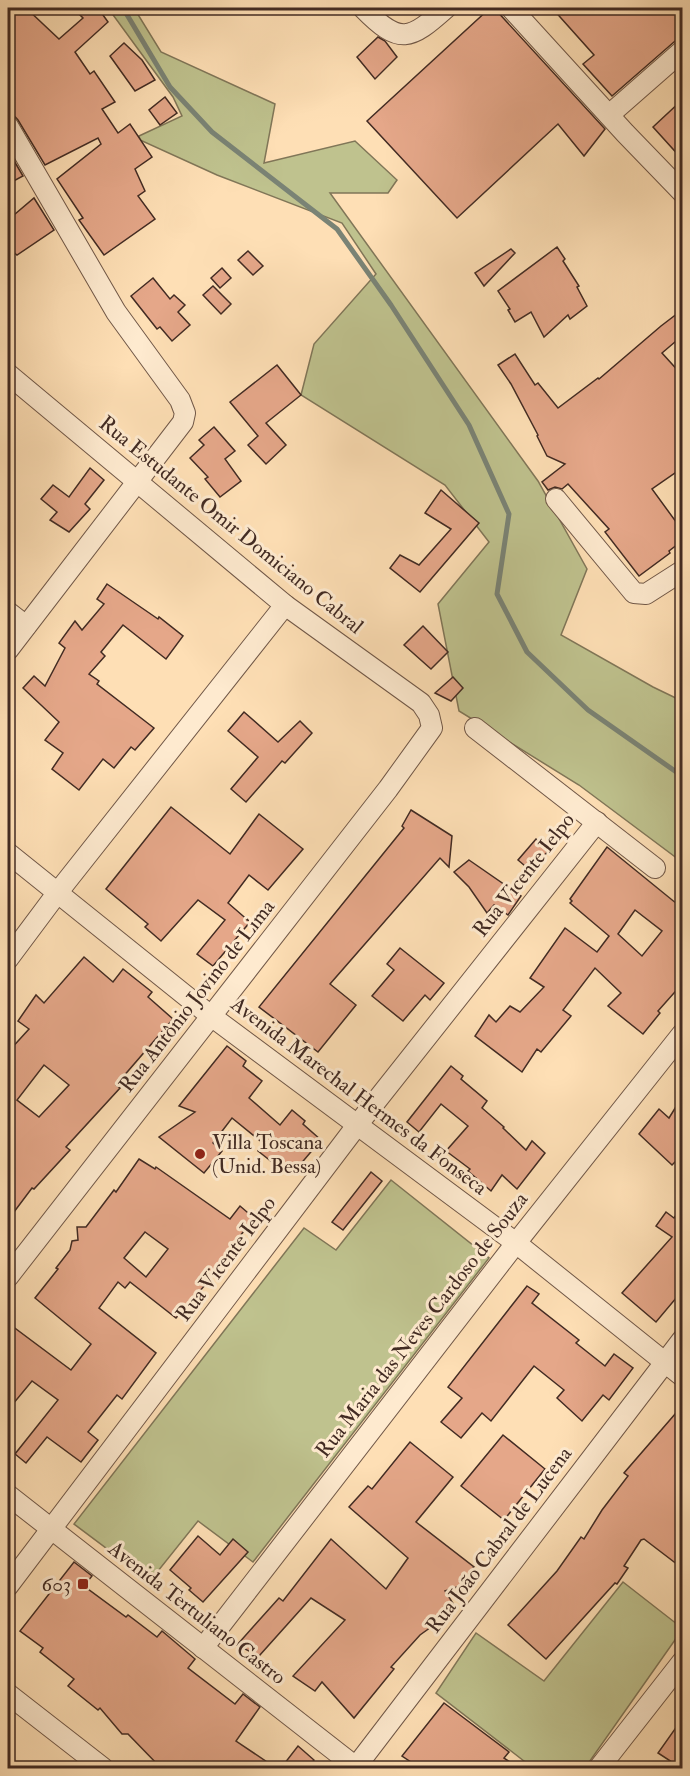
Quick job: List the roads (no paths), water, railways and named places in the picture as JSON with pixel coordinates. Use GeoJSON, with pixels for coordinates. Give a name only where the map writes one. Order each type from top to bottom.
{"type":"FeatureCollection","features":[{"type":"Feature","properties":{"kind":"street"},"geometry":{"type":"LineString","coordinates":[[363,8],[387,30],[403,36],[422,30],[446,8]]}},
{"type":"Feature","properties":{"kind":"street"},"geometry":{"type":"LineString","coordinates":[[511,8],[682,192]]}},
{"type":"Feature","properties":{"kind":"street"},"geometry":{"type":"LineString","coordinates":[[609,115],[682,51]]}},
{"type":"Feature","properties":{"kind":"street"},"geometry":{"type":"LineString","coordinates":[[8,126],[116,312],[180,400],[185,413],[183,422],[8,651]]}},
{"type":"Feature","properties":{"kind":"street","name":"Rua Estudante Omir Domiciano Cabral"},"geometry":{"type":"LineString","coordinates":[[8,374],[285,605],[421,703],[429,715],[432,728],[423,743]]}},
{"type":"Feature","properties":{"kind":"street"},"geometry":{"type":"LineString","coordinates":[[556,499],[634,593],[646,594],[682,571]]}},
{"type":"Feature","properties":{"kind":"street"},"geometry":{"type":"LineString","coordinates":[[8,959],[58,892],[285,605]]}},
{"type":"Feature","properties":{"kind":"street"},"geometry":{"type":"LineString","coordinates":[[8,612],[26,626]]}},
{"type":"Feature","properties":{"kind":"street"},"geometry":{"type":"LineString","coordinates":[[475,728],[655,868]]}},
{"type":"Feature","properties":{"kind":"street","name":"Rua Antônio Jovino de Lima"},"geometry":{"type":"LineString","coordinates":[[8,1277],[423,743]]}},
{"type":"Feature","properties":{"kind":"street","name":"Rua Vicente Ielpo"},"geometry":{"type":"LineString","coordinates":[[8,1587],[358,1124],[597,822]]}},
{"type":"Feature","properties":{"kind":"street","name":"Avenida Marechal Hermes da Fonseca"},"geometry":{"type":"LineString","coordinates":[[8,853],[211,1016],[516,1243],[682,1376]]}},
{"type":"Feature","properties":{"kind":"street","name":"Rua Maria das Neves Cardoso de Souza"},"geometry":{"type":"LineString","coordinates":[[203,1648],[516,1243],[682,1034]]}},
{"type":"Feature","properties":{"kind":"street","name":"Rua João Cabral de Lucena"},"geometry":{"type":"LineString","coordinates":[[356,1768],[682,1340]]}},
{"type":"Feature","properties":{"kind":"street","name":"Avenida Tertuliano Castro"},"geometry":{"type":"LineString","coordinates":[[8,1495],[356,1768]]}},
{"type":"Feature","properties":{"kind":"street"},"geometry":{"type":"LineString","coordinates":[[599,1768],[682,1662]]}},
{"type":"Feature","properties":{"kind":"street"},"geometry":{"type":"LineString","coordinates":[[8,1694],[103,1768]]}},
{"type":"Feature","properties":{"kind":"waterway"},"geometry":{"type":"LineString","coordinates":[[123,8],[170,87],[212,132],[337,229],[391,305],[469,425],[509,514],[497,594],[527,652],[588,710],[682,776]]}},
{"type":"Feature","properties":{"kind":"place","name":"Villa Toscana (Unid. Bessa)"},"geometry":{"type":"Point","coordinates":[200,1154]}},
{"type":"Feature","properties":{"kind":"place","name":"603"},"geometry":{"type":"Point","coordinates":[83,1584]}}]}
